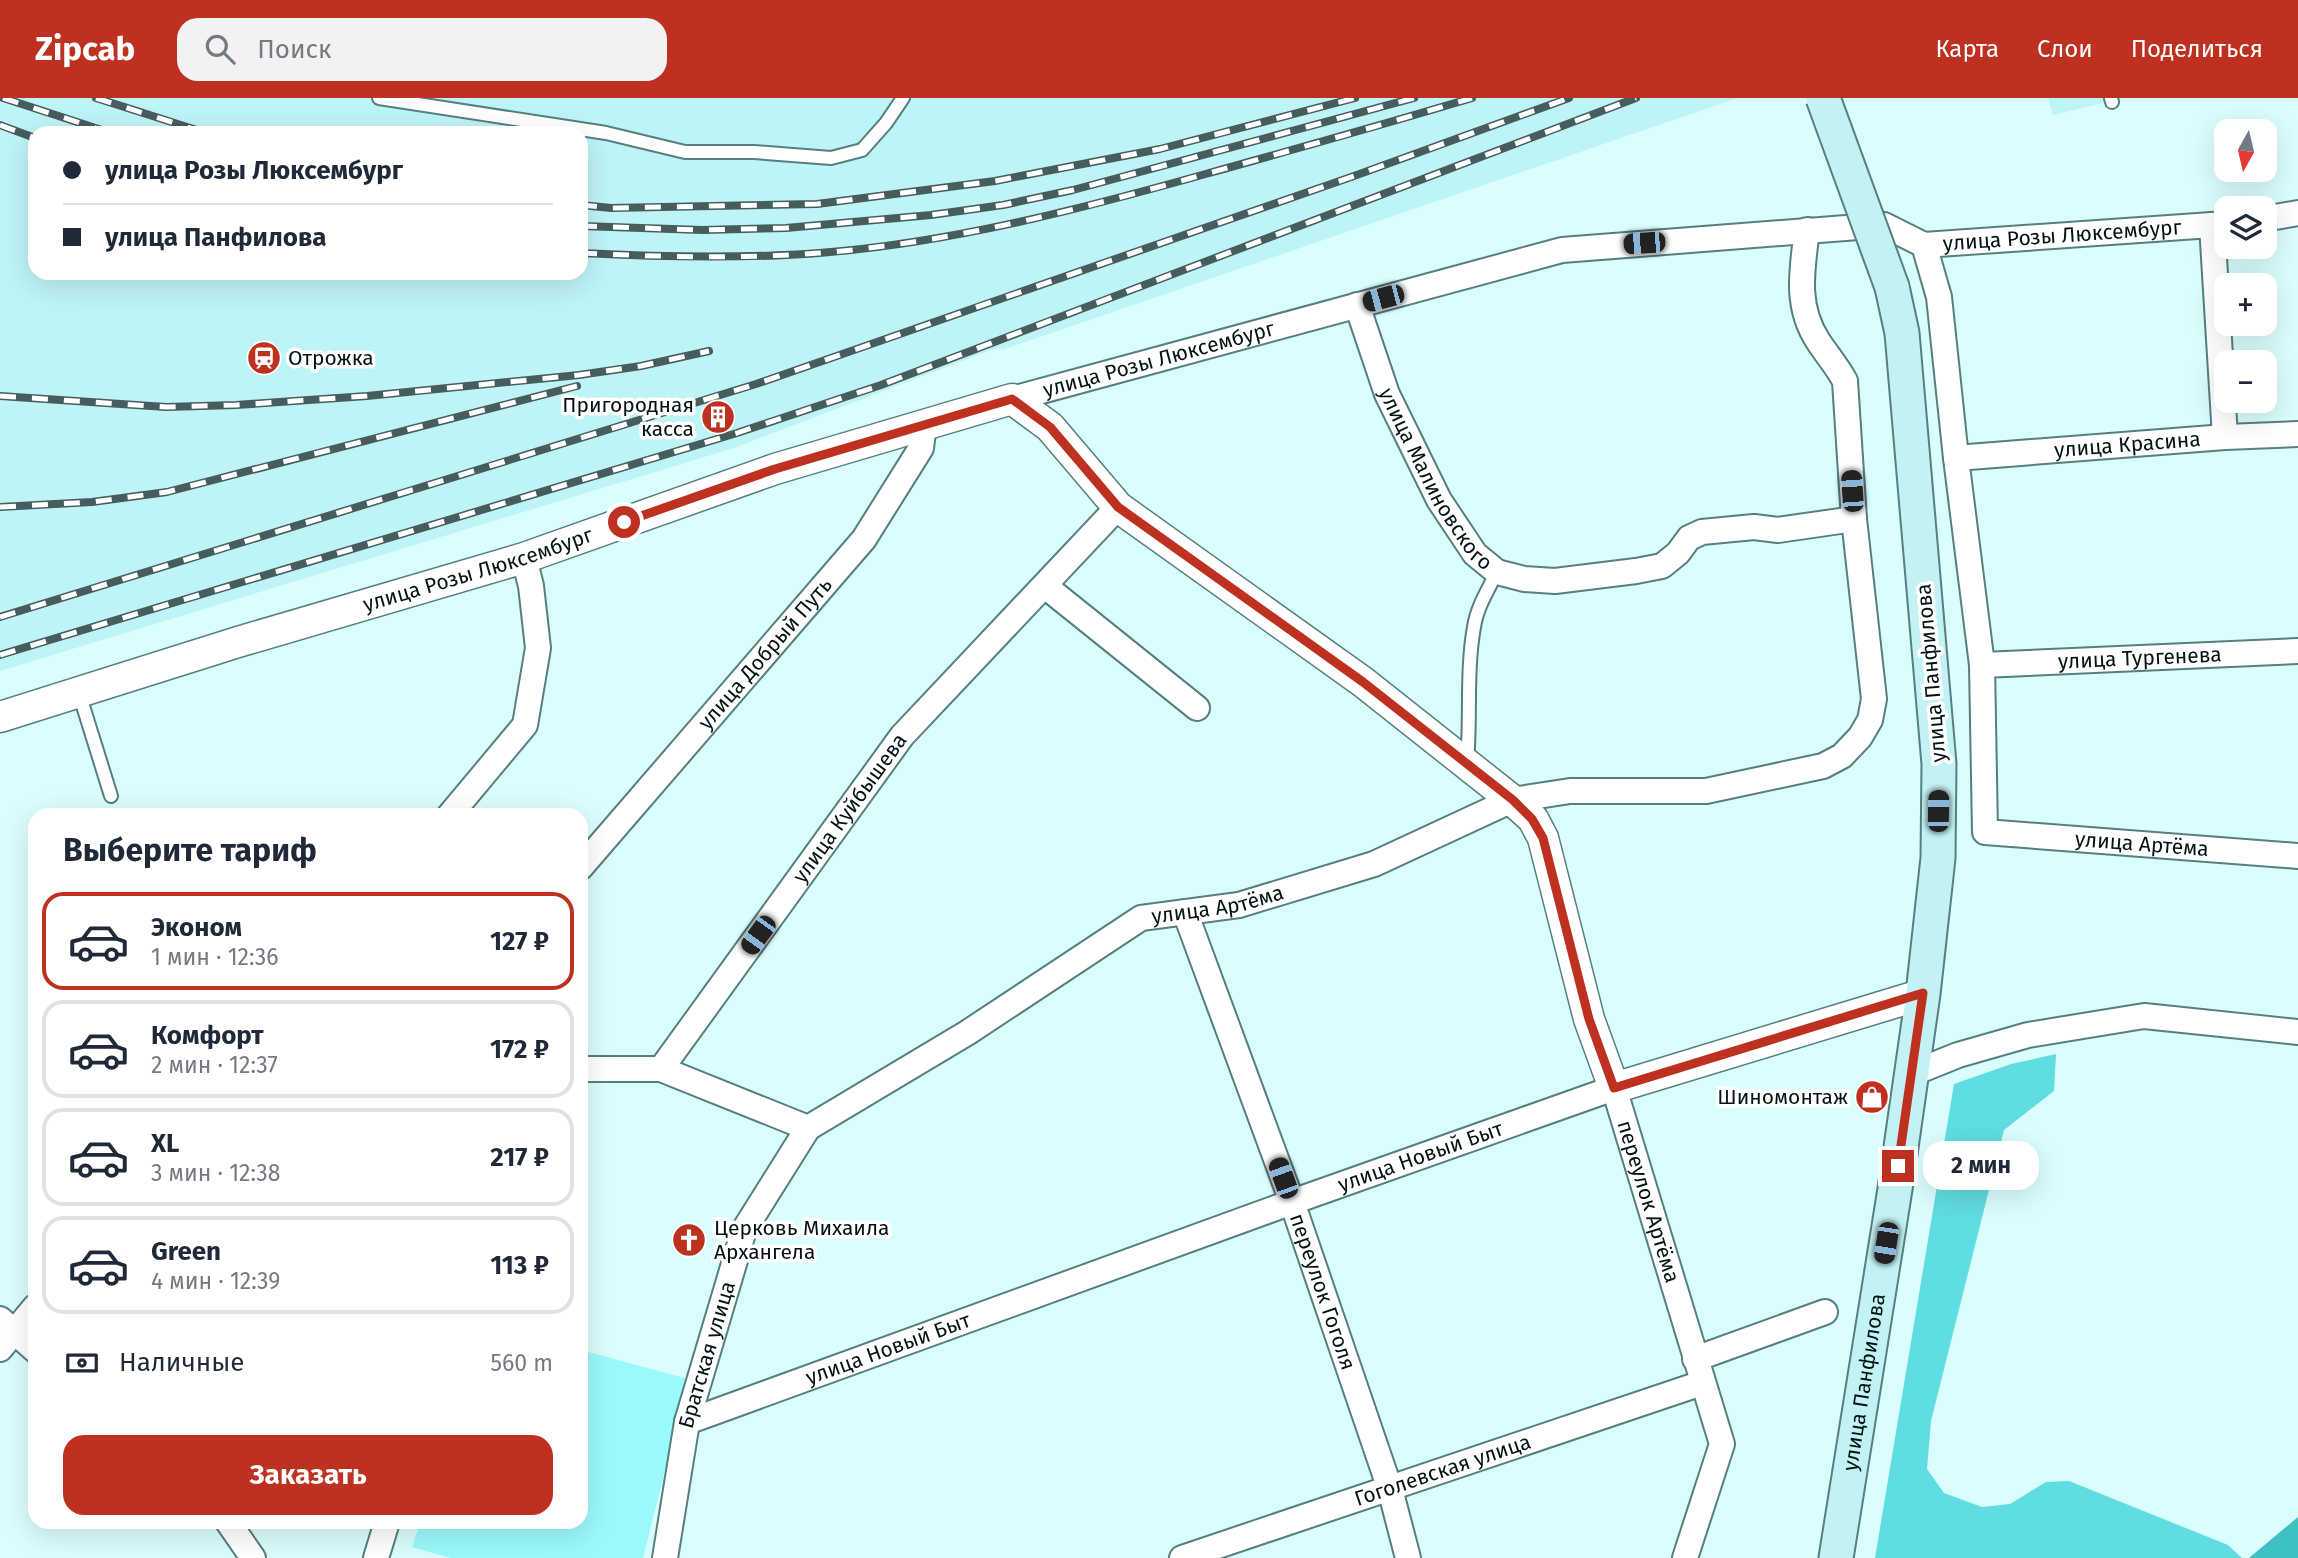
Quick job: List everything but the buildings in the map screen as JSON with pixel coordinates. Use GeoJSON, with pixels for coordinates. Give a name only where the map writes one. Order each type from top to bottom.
{"type":"FeatureCollection","features":[{"type":"Feature","properties":{"kind":"main road","name":"улица Панфилова"},"geometry":{"type":"LineString","coordinates":[[1823,98],[1892,287],[1902,333],[1939,764],[1938,858],[1923,993],[1895,1189],[1836,1558]]}},
{"type":"Feature","properties":{"kind":"street"},"geometry":{"type":"LineString","coordinates":[[2277,218],[2298,214]]}},
{"type":"Feature","properties":{"kind":"street","name":"улица Розы Люксембург"},"geometry":{"type":"LineString","coordinates":[[0,717],[238,642],[524,558],[775,469],[924,424],[1562,250],[1884,225],[1924,245],[2214,224]]}},
{"type":"Feature","properties":{"kind":"street"},"geometry":{"type":"LineString","coordinates":[[1807,230],[1801,291],[1804,314],[1817,340],[1837,365],[1844,382],[1854,519]]}},
{"type":"Feature","properties":{"kind":"street"},"geometry":{"type":"LineString","coordinates":[[1924,245],[1939,297],[1982,665]]}},
{"type":"Feature","properties":{"kind":"street"},"geometry":{"type":"LineString","coordinates":[[2220,259],[2225,437]]}},
{"type":"Feature","properties":{"kind":"street","name":"улица Малиновского"},"geometry":{"type":"LineString","coordinates":[[1357,305],[1387,394],[1439,500],[1475,554],[1497,572],[1524,579],[1555,581],[1636,572],[1662,566],[1678,553],[1689,538],[1702,532],[1754,527],[1778,530],[1854,519]]}},
{"type":"Feature","properties":{"kind":"street","name":"переулок Артёма"},"geometry":{"type":"LineString","coordinates":[[1012,399],[1050,427],[1118,507],[1363,682],[1513,800],[1532,819],[1543,838],[1589,1019],[1614,1088],[1722,1444],[1685,1558]]}},
{"type":"Feature","properties":{"kind":"street","name":"улица Добрый Путь"},"geometry":{"type":"LineString","coordinates":[[588,859],[864,539],[921,448],[924,424]]}},
{"type":"Feature","properties":{"kind":"street","name":"улица Красина"},"geometry":{"type":"LineString","coordinates":[[1956,458],[2225,437],[2298,434]]}},
{"type":"Feature","properties":{"kind":"street","name":"улица Куйбышева"},"geometry":{"type":"LineString","coordinates":[[661,1069],[902,736],[1118,507]]}},
{"type":"Feature","properties":{"kind":"street","name":"улица Артёма"},"geometry":{"type":"LineString","coordinates":[[808,1128],[967,1033],[1141,918],[1240,905],[1374,864],[1513,800],[1570,791],[1706,791],[1823,766],[1842,756],[1860,737],[1870,720],[1874,699],[1854,519]]}},
{"type":"Feature","properties":{"kind":"street"},"geometry":{"type":"LineString","coordinates":[[456,808],[525,725],[538,648],[531,586],[524,558]]}},
{"type":"Feature","properties":{"kind":"street"},"geometry":{"type":"LineString","coordinates":[[1045,586],[1197,708]]}},
{"type":"Feature","properties":{"kind":"street","name":"улица Тургенева"},"geometry":{"type":"LineString","coordinates":[[1982,665],[2298,651]]}},
{"type":"Feature","properties":{"kind":"street","name":"улица Артёма"},"geometry":{"type":"LineString","coordinates":[[1982,665],[1985,832],[2298,856]]}},
{"type":"Feature","properties":{"kind":"street","name":"переулок Гоголя"},"geometry":{"type":"LineString","coordinates":[[1185,912],[1292,1202],[1390,1489],[1408,1558]]}},
{"type":"Feature","properties":{"kind":"street","name":"улица Новый Быт"},"geometry":{"type":"LineString","coordinates":[[687,1422],[1614,1088],[1923,993]]}},
{"type":"Feature","properties":{"kind":"street"},"geometry":{"type":"LineString","coordinates":[[1911,1074],[1958,1055],[2028,1035],[2144,1016],[2298,1032]]}},
{"type":"Feature","properties":{"kind":"street"},"geometry":{"type":"LineString","coordinates":[[588,1069],[661,1069],[808,1128]]}},
{"type":"Feature","properties":{"kind":"street","name":"Братская улица"},"geometry":{"type":"LineString","coordinates":[[665,1558],[687,1422],[744,1230],[808,1128]]}},
{"type":"Feature","properties":{"kind":"street"},"geometry":{"type":"LineString","coordinates":[[1695,1359],[1825,1312]]}},
{"type":"Feature","properties":{"kind":"street"},"geometry":{"type":"LineString","coordinates":[[28,1313],[5,1333],[28,1346]]}},
{"type":"Feature","properties":{"kind":"street","name":"Гоголевская улица"},"geometry":{"type":"LineString","coordinates":[[1182,1558],[1702,1383]]}},
{"type":"Feature","properties":{"kind":"street"},"geometry":{"type":"LineString","coordinates":[[234,1529],[253,1558]]}},
{"type":"Feature","properties":{"kind":"street"},"geometry":{"type":"LineString","coordinates":[[376,1558],[385,1529]]}},
{"type":"Feature","properties":{"kind":"lane"},"geometry":{"type":"LineString","coordinates":[[379,98],[561,126]]}},
{"type":"Feature","properties":{"kind":"lane"},"geometry":{"type":"LineString","coordinates":[[588,130],[685,152],[754,152],[831,158],[862,150],[886,123],[903,98]]}},
{"type":"Feature","properties":{"kind":"lane"},"geometry":{"type":"LineString","coordinates":[[2277,222],[2298,223]]}},
{"type":"Feature","properties":{"kind":"lane"},"geometry":{"type":"LineString","coordinates":[[1466,764],[1470,732],[1469,680],[1474,626],[1481,604],[1497,572]]}},
{"type":"Feature","properties":{"kind":"lane"},"geometry":{"type":"LineString","coordinates":[[79,693],[111,796]]}},
{"type":"Feature","properties":{"kind":"shaded area"},"geometry":{"type":"Polygon","coordinates":[[[0,98],[1738,98],[1002,350],[999,347],[734,448],[0,671],[0,98]]]}},
{"type":"Feature","properties":{"kind":"shaded area"},"geometry":{"type":"Polygon","coordinates":[[[2048,98],[2124,98],[2053,115],[2048,98]]]}},
{"type":"Feature","properties":{"kind":"shaded area"},"geometry":{"type":"Polygon","coordinates":[[[2056,1054],[2054,1091],[2004,1130],[1931,1421],[1927,1469],[1944,1493],[1982,1507],[2010,1504],[2046,1482],[2069,1481],[2228,1545],[2242,1558],[1875,1558],[1954,1084],[2011,1064],[2056,1054]]]}},
{"type":"Feature","properties":{"kind":"shaded area"},"geometry":{"type":"Polygon","coordinates":[[[588,1352],[688,1379],[643,1558],[450,1558],[412,1547],[418,1529],[588,1529],[588,1352]]]}},
{"type":"Feature","properties":{"kind":"shaded area"},"geometry":{"type":"Polygon","coordinates":[[[2298,1517],[2298,1558],[2249,1558],[2298,1517]]]}},
{"type":"Feature","properties":{"kind":"railway"},"geometry":{"type":"LineString","coordinates":[[3,98],[89,126]]}},
{"type":"Feature","properties":{"kind":"railway"},"geometry":{"type":"LineString","coordinates":[[96,98],[184,126]]}},
{"type":"Feature","properties":{"kind":"railway"},"geometry":{"type":"LineString","coordinates":[[588,206],[611,208],[817,204],[995,181],[1160,149],[1355,98]]}},
{"type":"Feature","properties":{"kind":"railway"},"geometry":{"type":"LineString","coordinates":[[588,226],[702,230],[786,228],[931,215],[1003,205],[1073,190],[1414,98]]}},
{"type":"Feature","properties":{"kind":"railway"},"geometry":{"type":"LineString","coordinates":[[588,253],[700,257],[789,255],[916,242],[1012,223],[1155,188],[1472,98]]}},
{"type":"Feature","properties":{"kind":"railway"},"geometry":{"type":"LineString","coordinates":[[0,617],[756,384],[1354,176],[1569,98]]}},
{"type":"Feature","properties":{"kind":"railway"},"geometry":{"type":"LineString","coordinates":[[0,655],[737,433],[881,385],[1636,98]]}},
{"type":"Feature","properties":{"kind":"railway"},"geometry":{"type":"LineString","coordinates":[[0,125],[28,135]]}},
{"type":"Feature","properties":{"kind":"railway"},"geometry":{"type":"LineString","coordinates":[[0,396],[166,407],[236,405],[367,396],[579,375],[641,366],[709,351]]}},
{"type":"Feature","properties":{"kind":"railway"},"geometry":{"type":"LineString","coordinates":[[0,507],[92,502],[167,492],[577,386]]}},
{"type":"Feature","properties":{"kind":"place","name":"Отрожка"},"geometry":{"type":"Point","coordinates":[264,358]}},
{"type":"Feature","properties":{"kind":"place","name":"Пригородная касса"},"geometry":{"type":"Point","coordinates":[718,417]}},
{"type":"Feature","properties":{"kind":"place","name":"Шиномонтаж"},"geometry":{"type":"Point","coordinates":[1872,1097]}},
{"type":"Feature","properties":{"kind":"place","name":"Церковь Михаила Архангела"},"geometry":{"type":"Point","coordinates":[689,1240]}},
{"type":"Feature","properties":{"kind":"route"},"geometry":{"type":"LineString","coordinates":[[624,522],[775,469],[1012,399],[1050,427],[1118,507],[1363,682],[1513,800],[1532,819],[1543,838],[1589,1019],[1614,1088],[1923,993],[1898,1166]]}}]}
